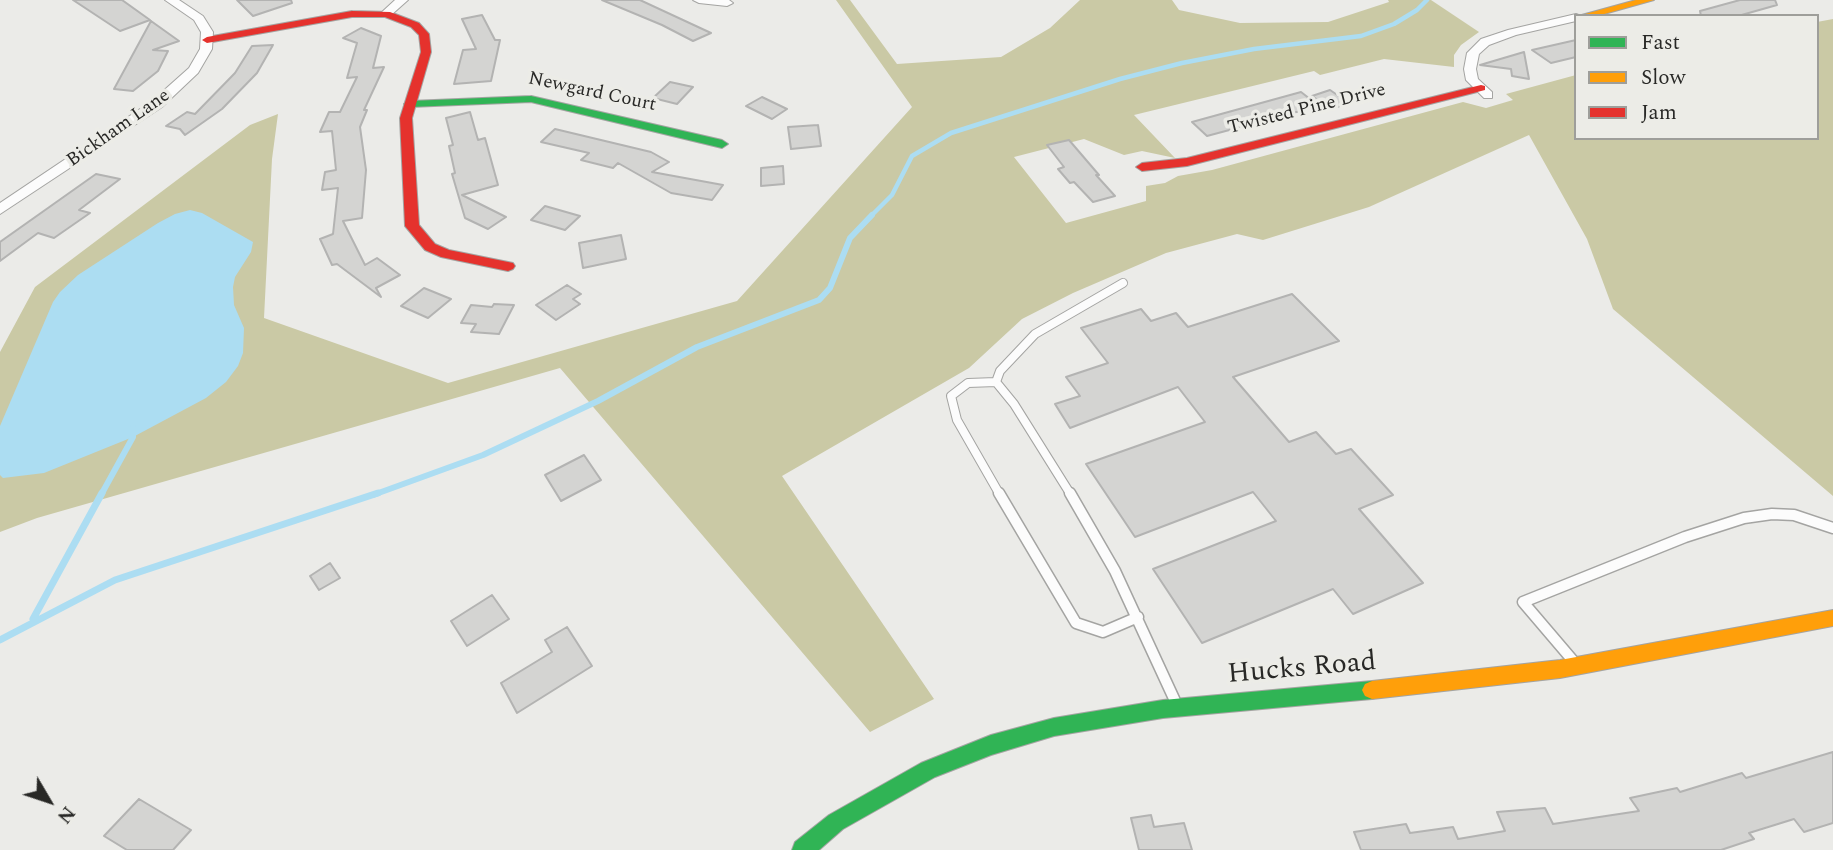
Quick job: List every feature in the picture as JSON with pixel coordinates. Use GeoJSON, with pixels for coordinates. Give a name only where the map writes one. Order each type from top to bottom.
{"type":"FeatureCollection","features":[{"type":"Feature","properties":{"kind":"street"},"geometry":{"type":"LineString","coordinates":[[171,0],[199,18],[205,27],[207,40],[331,16],[386,14],[415,25],[424,34],[426,52],[406,118],[411,219],[419,237],[430,247],[446,254],[508,266]]}},
{"type":"Feature","properties":{"kind":"street"},"geometry":{"type":"LineString","coordinates":[[386,14],[401,0]]}},
{"type":"Feature","properties":{"kind":"street"},"geometry":{"type":"LineString","coordinates":[[699,0],[726,3]]}},
{"type":"Feature","properties":{"kind":"street"},"geometry":{"type":"LineString","coordinates":[[1591,14],[1649,0]]}},
{"type":"Feature","properties":{"kind":"street"},"geometry":{"type":"LineString","coordinates":[[1484,92],[1472,80],[1470,69],[1473,53],[1485,42],[1513,32],[1574,17]]}},
{"type":"Feature","properties":{"kind":"street","name":"Bickham Lane"},"geometry":{"type":"LineString","coordinates":[[0,210],[175,90],[194,70],[203,55],[207,40]]}},
{"type":"Feature","properties":{"kind":"street","name":"Twisted Pine Drive"},"geometry":{"type":"LineString","coordinates":[[1142,167],[1188,162],[1484,92]]}},
{"type":"Feature","properties":{"kind":"street","name":"Newgard Court"},"geometry":{"type":"LineString","coordinates":[[410,103],[531,99],[722,144]]}},
{"type":"Feature","properties":{"kind":"street","name":"Hucks Road"},"geometry":{"type":"LineString","coordinates":[[803,850],[836,822],[897,786],[991,745],[1054,726],[1178,708],[1458,682],[1578,666],[1833,618]]}},
{"type":"Feature","properties":{"kind":"lane"},"geometry":{"type":"LineString","coordinates":[[996,382],[1000,371],[1035,334],[1123,284]]}},
{"type":"Feature","properties":{"kind":"lane"},"geometry":{"type":"LineString","coordinates":[[996,382],[968,383],[951,396],[957,420],[1056,591],[1076,623],[1103,632],[1138,617]]}},
{"type":"Feature","properties":{"kind":"lane"},"geometry":{"type":"LineString","coordinates":[[996,382],[1014,404],[1059,475],[1115,571],[1178,708]]}},
{"type":"Feature","properties":{"kind":"lane"},"geometry":{"type":"LineString","coordinates":[[1578,666],[1523,603],[1685,537],[1744,519],[1772,513],[1815,520],[1833,528]]}},
{"type":"Feature","properties":{"kind":"green space"},"geometry":{"type":"Polygon","coordinates":[[[836,0],[850,0],[897,64],[1001,57],[1050,28],[1080,0],[1172,0],[1179,10],[1240,23],[1328,22],[1389,2],[1388,0],[1431,0],[1479,32],[1461,45],[1454,55],[1454,67],[1384,59],[1320,75],[1314,71],[1134,115],[1175,158],[1142,151],[1124,155],[1084,139],[1014,157],[1066,223],[1146,201],[1146,186],[1165,183],[1178,176],[1212,170],[1463,102],[1486,108],[1513,100],[1506,94],[1574,76],[1574,140],[1819,140],[1819,22],[1833,19],[1833,496],[1613,309],[1587,239],[1529,135],[1369,207],[1263,240],[1237,234],[1166,253],[1073,293],[1022,319],[969,368],[782,476],[934,699],[870,732],[560,368],[37,518],[0,532],[0,352],[35,287],[250,125],[278,114],[272,159],[264,318],[448,383],[737,301],[912,107],[836,0]]]}},
{"type":"Feature","properties":{"kind":"water"},"geometry":{"type":"Polygon","coordinates":[[[190,210],[202,213],[253,242],[251,252],[235,277],[233,287],[234,305],[244,328],[243,353],[238,366],[226,382],[206,398],[133,437],[44,473],[3,478],[0,475],[0,426],[53,302],[78,275],[158,223],[190,210]]]}},
{"type":"Feature","properties":{"kind":"building"},"geometry":{"type":"Polygon","coordinates":[[[73,0],[122,0],[150,20],[120,31],[73,0]]]}},
{"type":"Feature","properties":{"kind":"building"},"geometry":{"type":"Polygon","coordinates":[[[237,0],[291,0],[292,3],[253,16],[237,0]]]}},
{"type":"Feature","properties":{"kind":"building"},"geometry":{"type":"Polygon","coordinates":[[[602,0],[640,0],[711,33],[693,41],[602,0]]]}},
{"type":"Feature","properties":{"kind":"building"},"geometry":{"type":"Polygon","coordinates":[[[1740,0],[1775,0],[1777,5],[1745,14],[1701,14],[1700,11],[1740,0]]]}},
{"type":"Feature","properties":{"kind":"building"},"geometry":{"type":"Polygon","coordinates":[[[482,15],[495,40],[500,40],[491,81],[454,84],[463,50],[476,49],[462,19],[482,15]]]}},
{"type":"Feature","properties":{"kind":"building"},"geometry":{"type":"Polygon","coordinates":[[[151,21],[179,41],[153,50],[168,51],[158,71],[133,91],[114,89],[151,21]]]}},
{"type":"Feature","properties":{"kind":"building"},"geometry":{"type":"Polygon","coordinates":[[[361,28],[381,36],[373,68],[384,67],[364,110],[367,110],[360,127],[366,170],[362,218],[343,221],[365,265],[377,258],[400,275],[376,288],[381,297],[337,264],[332,265],[320,239],[333,234],[338,188],[322,190],[325,172],[336,170],[332,131],[320,132],[329,112],[340,112],[357,77],[347,78],[357,43],[343,38],[361,28]]]}},
{"type":"Feature","properties":{"kind":"building"},"geometry":{"type":"Polygon","coordinates":[[[1574,40],[1574,57],[1551,63],[1532,50],[1574,40]]]}},
{"type":"Feature","properties":{"kind":"building"},"geometry":{"type":"Polygon","coordinates":[[[273,45],[257,73],[222,109],[185,135],[180,129],[166,126],[187,112],[195,114],[235,73],[252,46],[273,45]]]}},
{"type":"Feature","properties":{"kind":"building"},"geometry":{"type":"Polygon","coordinates":[[[1524,52],[1529,79],[1512,76],[1511,69],[1480,65],[1524,52]]]}},
{"type":"Feature","properties":{"kind":"building"},"geometry":{"type":"Polygon","coordinates":[[[670,82],[693,87],[677,104],[653,98],[670,82]]]}},
{"type":"Feature","properties":{"kind":"building"},"geometry":{"type":"Polygon","coordinates":[[[1330,90],[1349,103],[1331,109],[1312,96],[1330,90]]]}},
{"type":"Feature","properties":{"kind":"building"},"geometry":{"type":"Polygon","coordinates":[[[1301,92],[1319,106],[1207,136],[1192,122],[1301,92]]]}},
{"type":"Feature","properties":{"kind":"building"},"geometry":{"type":"Polygon","coordinates":[[[762,97],[787,109],[772,119],[746,106],[762,97]]]}},
{"type":"Feature","properties":{"kind":"building"},"geometry":{"type":"Polygon","coordinates":[[[470,112],[478,140],[485,138],[498,185],[462,195],[506,217],[488,229],[465,218],[452,174],[455,173],[449,146],[453,145],[446,118],[470,112]]]}},
{"type":"Feature","properties":{"kind":"building"},"geometry":{"type":"Polygon","coordinates":[[[818,125],[821,146],[791,149],[788,127],[818,125]]]}},
{"type":"Feature","properties":{"kind":"building"},"geometry":{"type":"Polygon","coordinates":[[[555,129],[651,152],[669,162],[652,172],[723,185],[712,200],[671,193],[618,163],[613,168],[581,160],[589,153],[541,142],[555,129]]]}},
{"type":"Feature","properties":{"kind":"building"},"geometry":{"type":"Polygon","coordinates":[[[1069,140],[1115,196],[1093,202],[1058,169],[1064,167],[1047,145],[1069,140]]]}},
{"type":"Feature","properties":{"kind":"building"},"geometry":{"type":"Polygon","coordinates":[[[783,166],[784,184],[761,186],[761,168],[783,166]]]}},
{"type":"Feature","properties":{"kind":"building"},"geometry":{"type":"Polygon","coordinates":[[[96,174],[120,179],[79,210],[90,213],[54,238],[38,233],[0,261],[0,242],[96,174]]]}},
{"type":"Feature","properties":{"kind":"building"},"geometry":{"type":"Polygon","coordinates":[[[545,206],[580,216],[565,230],[531,220],[545,206]]]}},
{"type":"Feature","properties":{"kind":"building"},"geometry":{"type":"Polygon","coordinates":[[[621,235],[626,259],[583,268],[579,243],[621,235]]]}},
{"type":"Feature","properties":{"kind":"building"},"geometry":{"type":"Polygon","coordinates":[[[567,285],[581,294],[573,299],[580,304],[556,320],[536,305],[567,285]]]}},
{"type":"Feature","properties":{"kind":"building"},"geometry":{"type":"Polygon","coordinates":[[[424,288],[451,299],[428,318],[401,306],[424,288]]]}},
{"type":"Feature","properties":{"kind":"building"},"geometry":{"type":"Polygon","coordinates":[[[1292,294],[1339,341],[1233,377],[1289,442],[1316,432],[1336,454],[1351,449],[1393,495],[1359,509],[1423,583],[1353,614],[1333,589],[1202,643],[1153,569],[1276,521],[1253,492],[1135,537],[1086,464],[1205,422],[1178,387],[1070,428],[1055,404],[1080,396],[1066,377],[1108,363],[1081,328],[1141,309],[1151,321],[1176,313],[1188,327],[1292,294]]]}},
{"type":"Feature","properties":{"kind":"building"},"geometry":{"type":"Polygon","coordinates":[[[494,304],[514,305],[499,334],[471,332],[476,324],[461,323],[471,305],[492,307],[494,304]]]}},
{"type":"Feature","properties":{"kind":"building"},"geometry":{"type":"Polygon","coordinates":[[[584,455],[601,480],[561,501],[545,475],[584,455]]]}},
{"type":"Feature","properties":{"kind":"building"},"geometry":{"type":"Polygon","coordinates":[[[330,563],[340,578],[319,590],[310,576],[330,563]]]}},
{"type":"Feature","properties":{"kind":"building"},"geometry":{"type":"Polygon","coordinates":[[[492,595],[509,619],[467,646],[451,621],[492,595]]]}},
{"type":"Feature","properties":{"kind":"building"},"geometry":{"type":"Polygon","coordinates":[[[567,627],[592,666],[517,713],[501,683],[552,652],[545,640],[567,627]]]}},
{"type":"Feature","properties":{"kind":"building"},"geometry":{"type":"Polygon","coordinates":[[[1833,752],[1833,823],[1804,832],[1794,819],[1749,833],[1754,839],[1721,850],[1361,850],[1354,832],[1406,824],[1410,833],[1453,827],[1458,839],[1505,831],[1497,812],[1545,808],[1553,824],[1639,811],[1630,798],[1677,788],[1680,792],[1742,773],[1746,778],[1833,752]]]}},
{"type":"Feature","properties":{"kind":"building"},"geometry":{"type":"Polygon","coordinates":[[[139,799],[191,830],[173,850],[127,850],[104,836],[139,799]]]}},
{"type":"Feature","properties":{"kind":"building"},"geometry":{"type":"Polygon","coordinates":[[[1151,815],[1154,827],[1184,823],[1192,850],[1139,850],[1131,818],[1151,815]]]}},
{"type":"Feature","properties":{"kind":"waterway"},"geometry":{"type":"LineString","coordinates":[[872,215],[892,195],[912,156],[951,133],[1120,79],[1182,63],[1254,49],[1361,36],[1394,24],[1417,10],[1427,0]]}},
{"type":"Feature","properties":{"kind":"waterway"},"geometry":{"type":"LineString","coordinates":[[373,495],[483,455],[598,401],[697,347],[819,300],[830,288],[850,238],[872,215]]}},
{"type":"Feature","properties":{"kind":"waterway"},"geometry":{"type":"LineString","coordinates":[[101,495],[133,437],[133,428]]}},
{"type":"Feature","properties":{"kind":"waterway"},"geometry":{"type":"LineString","coordinates":[[33,619],[102,493]]}},
{"type":"Feature","properties":{"kind":"waterway"},"geometry":{"type":"LineString","coordinates":[[0,640],[115,580],[378,493]]}},
{"type":"Feature","properties":{"kind":"traffic: fast"},"geometry":{"type":"LineString","coordinates":[[410,104],[531,99],[722,144]]}},
{"type":"Feature","properties":{"kind":"traffic: fast"},"geometry":{"type":"LineString","coordinates":[[803,850],[836,822],[928,770],[991,745],[1054,727],[1163,709],[1372,690]]}},
{"type":"Feature","properties":{"kind":"traffic: slow"},"geometry":{"type":"LineString","coordinates":[[1591,14],[1649,0]]}},
{"type":"Feature","properties":{"kind":"traffic: slow"},"geometry":{"type":"LineString","coordinates":[[1372,690],[1560,669],[1833,618]]}},
{"type":"Feature","properties":{"kind":"traffic: jam"},"geometry":{"type":"LineString","coordinates":[[207,40],[352,14],[386,14],[415,25],[424,34],[426,52],[406,118],[412,226],[430,247],[446,254],[508,266]]}},
{"type":"Feature","properties":{"kind":"traffic: jam"},"geometry":{"type":"LineString","coordinates":[[1142,167],[1187,162],[1481,88]]}}]}
